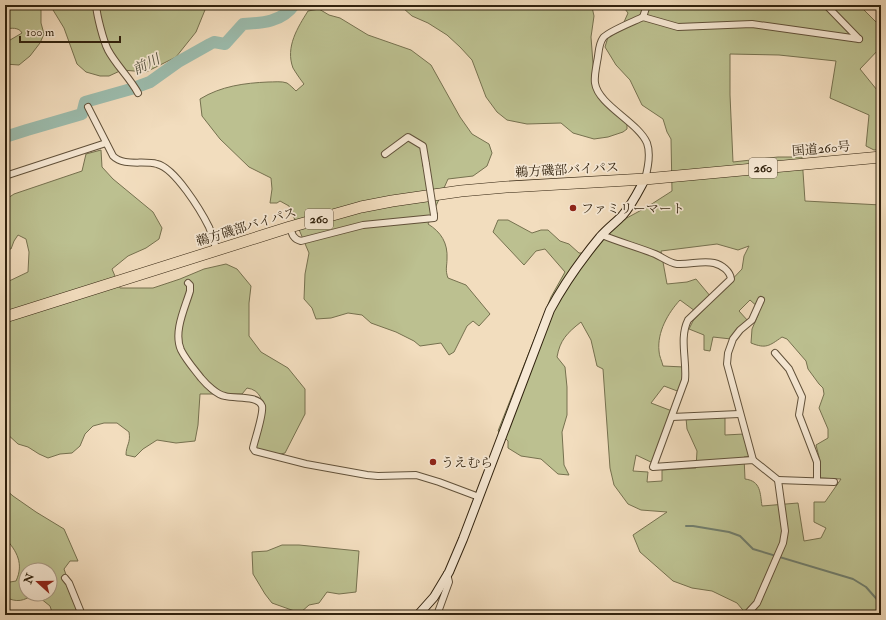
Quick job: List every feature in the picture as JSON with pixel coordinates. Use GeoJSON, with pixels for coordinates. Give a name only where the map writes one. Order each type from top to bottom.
{"type":"FeatureCollection","features":[{"type":"Feature","properties":{"kind":"highway","name":"国道260号"},"geometry":{"type":"LineString","coordinates":[[645,179],[881,157]]}},
{"type":"Feature","properties":{"kind":"highway","name":"鵜方磯部バイパス"},"geometry":{"type":"LineString","coordinates":[[5,317],[290,226],[361,207],[418,197],[506,187],[645,179]]}},
{"type":"Feature","properties":{"kind":"street"},"geometry":{"type":"LineString","coordinates":[[96,5],[108,49],[136,90]]}},
{"type":"Feature","properties":{"kind":"street"},"geometry":{"type":"LineString","coordinates":[[643,17],[647,5]]}},
{"type":"Feature","properties":{"kind":"street"},"geometry":{"type":"LineString","coordinates":[[418,615],[434,597],[464,539],[550,310],[562,288],[578,265],[602,235],[623,215],[635,198],[645,179],[649,158],[647,144],[639,131],[599,93],[596,87],[595,78],[600,46],[606,35],[643,17],[678,27],[752,24],[859,39],[826,5]]}},
{"type":"Feature","properties":{"kind":"street"},"geometry":{"type":"LineString","coordinates":[[88,107],[113,156],[119,161],[158,164],[170,171],[179,181],[209,227],[217,250]]}},
{"type":"Feature","properties":{"kind":"street"},"geometry":{"type":"LineString","coordinates":[[290,226],[293,236],[297,240],[302,241],[363,225],[434,218],[423,146],[408,137],[385,154]]}},
{"type":"Feature","properties":{"kind":"street"},"geometry":{"type":"LineString","coordinates":[[5,176],[106,143]]}},
{"type":"Feature","properties":{"kind":"street"},"geometry":{"type":"LineString","coordinates":[[602,235],[655,254],[677,264],[707,262],[715,263],[726,269],[731,275],[731,279],[688,320],[685,327],[683,337],[686,369],[685,380],[653,467],[753,460]]}},
{"type":"Feature","properties":{"kind":"street"},"geometry":{"type":"LineString","coordinates":[[188,283],[190,285],[190,290],[179,328],[181,349],[205,382],[222,395],[256,400],[261,404],[261,415],[253,448],[255,451],[306,464],[367,474],[416,474],[479,497]]}},
{"type":"Feature","properties":{"kind":"street"},"geometry":{"type":"LineString","coordinates":[[761,300],[752,320],[740,330],[733,339],[728,353],[727,364],[753,460],[778,480],[834,482]]}},
{"type":"Feature","properties":{"kind":"street"},"geometry":{"type":"LineString","coordinates":[[775,353],[789,369],[802,397],[799,415],[817,462],[817,481]]}},
{"type":"Feature","properties":{"kind":"street"},"geometry":{"type":"LineString","coordinates":[[672,417],[740,414]]}},
{"type":"Feature","properties":{"kind":"street"},"geometry":{"type":"LineString","coordinates":[[746,615],[757,603],[783,543],[784,531],[778,480]]}},
{"type":"Feature","properties":{"kind":"street"},"geometry":{"type":"LineString","coordinates":[[437,615],[449,582],[447,574]]}},
{"type":"Feature","properties":{"kind":"street"},"geometry":{"type":"LineString","coordinates":[[65,578],[69,583],[82,615]]}},
{"type":"Feature","properties":{"kind":"green space"},"geometry":{"type":"Polygon","coordinates":[[[5,5],[41,5],[41,23],[44,34],[40,43],[30,56],[19,65],[5,64],[5,43],[22,33],[17,29],[5,29],[5,5]]]}},
{"type":"Feature","properties":{"kind":"green space"},"geometry":{"type":"Polygon","coordinates":[[[50,5],[207,5],[196,32],[176,57],[146,72],[122,70],[109,76],[100,76],[86,72],[77,64],[64,28],[50,5]]]}},
{"type":"Feature","properties":{"kind":"green space"},"geometry":{"type":"Polygon","coordinates":[[[402,5],[593,5],[594,16],[591,37],[595,90],[627,122],[627,129],[623,132],[608,137],[594,139],[573,133],[561,123],[527,124],[507,120],[497,112],[486,97],[472,60],[447,35],[428,23],[412,16],[403,8],[402,5]]]}},
{"type":"Feature","properties":{"kind":"green space"},"geometry":{"type":"Polygon","coordinates":[[[622,5],[859,5],[879,25],[881,25],[881,47],[860,69],[881,94],[881,149],[874,150],[866,146],[869,115],[830,98],[836,61],[779,55],[730,54],[730,95],[733,162],[778,157],[802,157],[805,201],[881,205],[881,615],[747,615],[737,603],[712,591],[692,588],[673,581],[640,552],[633,535],[667,512],[641,510],[628,504],[614,485],[610,468],[603,369],[597,366],[591,340],[581,322],[562,341],[557,357],[565,367],[567,415],[562,432],[564,465],[569,475],[558,474],[541,459],[521,456],[508,448],[508,441],[498,431],[551,297],[565,272],[545,249],[536,251],[524,265],[493,232],[498,220],[508,220],[532,233],[541,230],[548,230],[560,241],[569,244],[579,253],[582,253],[601,232],[647,207],[672,191],[671,139],[663,119],[642,105],[630,80],[616,65],[605,47],[608,37],[620,31],[628,13],[622,5]],[[717,244],[661,251],[667,284],[687,282],[696,279],[711,297],[695,311],[680,300],[664,323],[660,337],[659,355],[663,366],[684,367],[680,392],[664,386],[651,403],[672,411],[653,463],[636,455],[633,471],[648,472],[647,482],[662,481],[662,470],[696,468],[697,451],[687,429],[686,418],[725,416],[725,435],[744,434],[751,456],[744,457],[745,479],[754,482],[759,488],[762,506],[798,503],[804,541],[821,538],[826,528],[814,522],[814,502],[825,502],[841,479],[819,478],[819,457],[816,445],[828,438],[828,429],[819,408],[824,394],[823,388],[808,369],[806,361],[787,339],[782,337],[767,346],[760,346],[751,343],[752,329],[758,315],[759,308],[750,300],[739,311],[748,321],[731,339],[713,337],[710,351],[704,350],[704,335],[689,329],[693,321],[742,269],[744,256],[749,246],[738,250],[717,244]]]}},
{"type":"Feature","properties":{"kind":"green space"},"geometry":{"type":"Polygon","coordinates":[[[319,9],[329,15],[340,18],[368,35],[411,50],[431,65],[460,117],[472,134],[489,144],[492,153],[487,166],[473,176],[448,179],[428,224],[440,234],[445,243],[447,253],[446,270],[448,278],[466,285],[490,314],[479,326],[473,321],[467,326],[454,352],[449,355],[441,343],[420,346],[414,341],[396,332],[371,323],[362,315],[348,313],[331,318],[316,319],[312,308],[304,299],[305,274],[309,253],[289,206],[280,201],[277,203],[270,203],[272,189],[271,178],[249,167],[220,139],[202,116],[200,99],[225,88],[251,83],[280,82],[287,83],[296,91],[304,84],[293,68],[291,60],[292,45],[300,24],[308,11],[319,9]]]}},
{"type":"Feature","properties":{"kind":"green space"},"geometry":{"type":"Polygon","coordinates":[[[101,150],[102,167],[113,179],[153,212],[162,228],[159,239],[146,248],[128,256],[112,269],[120,288],[153,288],[204,269],[226,264],[237,269],[251,286],[249,303],[249,336],[261,352],[288,368],[305,389],[305,414],[285,453],[272,456],[253,447],[262,413],[262,404],[260,397],[255,391],[247,388],[242,394],[200,394],[198,425],[195,441],[176,443],[157,440],[143,449],[135,457],[126,455],[129,432],[117,423],[104,423],[93,426],[85,434],[80,446],[72,453],[60,454],[48,458],[28,447],[18,444],[5,432],[5,283],[28,272],[29,252],[26,239],[18,235],[11,249],[7,249],[5,247],[5,200],[14,194],[82,171],[86,154],[101,150]]]}},
{"type":"Feature","properties":{"kind":"green space"},"geometry":{"type":"Polygon","coordinates":[[[5,489],[36,512],[64,529],[78,561],[70,561],[64,569],[78,609],[74,615],[53,615],[50,606],[45,602],[58,602],[58,562],[19,562],[16,553],[5,538],[5,489]]]}},
{"type":"Feature","properties":{"kind":"green space"},"geometry":{"type":"Polygon","coordinates":[[[282,545],[299,545],[359,551],[356,592],[339,594],[327,592],[319,603],[309,605],[300,613],[272,603],[253,574],[252,552],[267,551],[282,545]]]}},
{"type":"Feature","properties":{"kind":"green space"},"geometry":{"type":"Polygon","coordinates":[[[18,575],[17,601],[5,597],[5,586],[10,582],[16,581],[18,575]]]}},
{"type":"Feature","properties":{"kind":"waterway","name":"前川"},"geometry":{"type":"LineString","coordinates":[[5,137],[82,114],[85,102],[150,82],[178,62],[210,44],[214,42],[225,44],[243,24],[264,22],[278,18],[289,11],[294,5]]}},
{"type":"Feature","properties":{"kind":"waterway"},"geometry":{"type":"LineString","coordinates":[[686,526],[729,532],[740,536],[753,549],[853,579],[866,587],[881,604]]}},
{"type":"Feature","properties":{"kind":"place","name":"ファミリーマート"},"geometry":{"type":"Point","coordinates":[573,208]}},
{"type":"Feature","properties":{"kind":"place","name":"うえむら"},"geometry":{"type":"Point","coordinates":[433,462]}}]}
